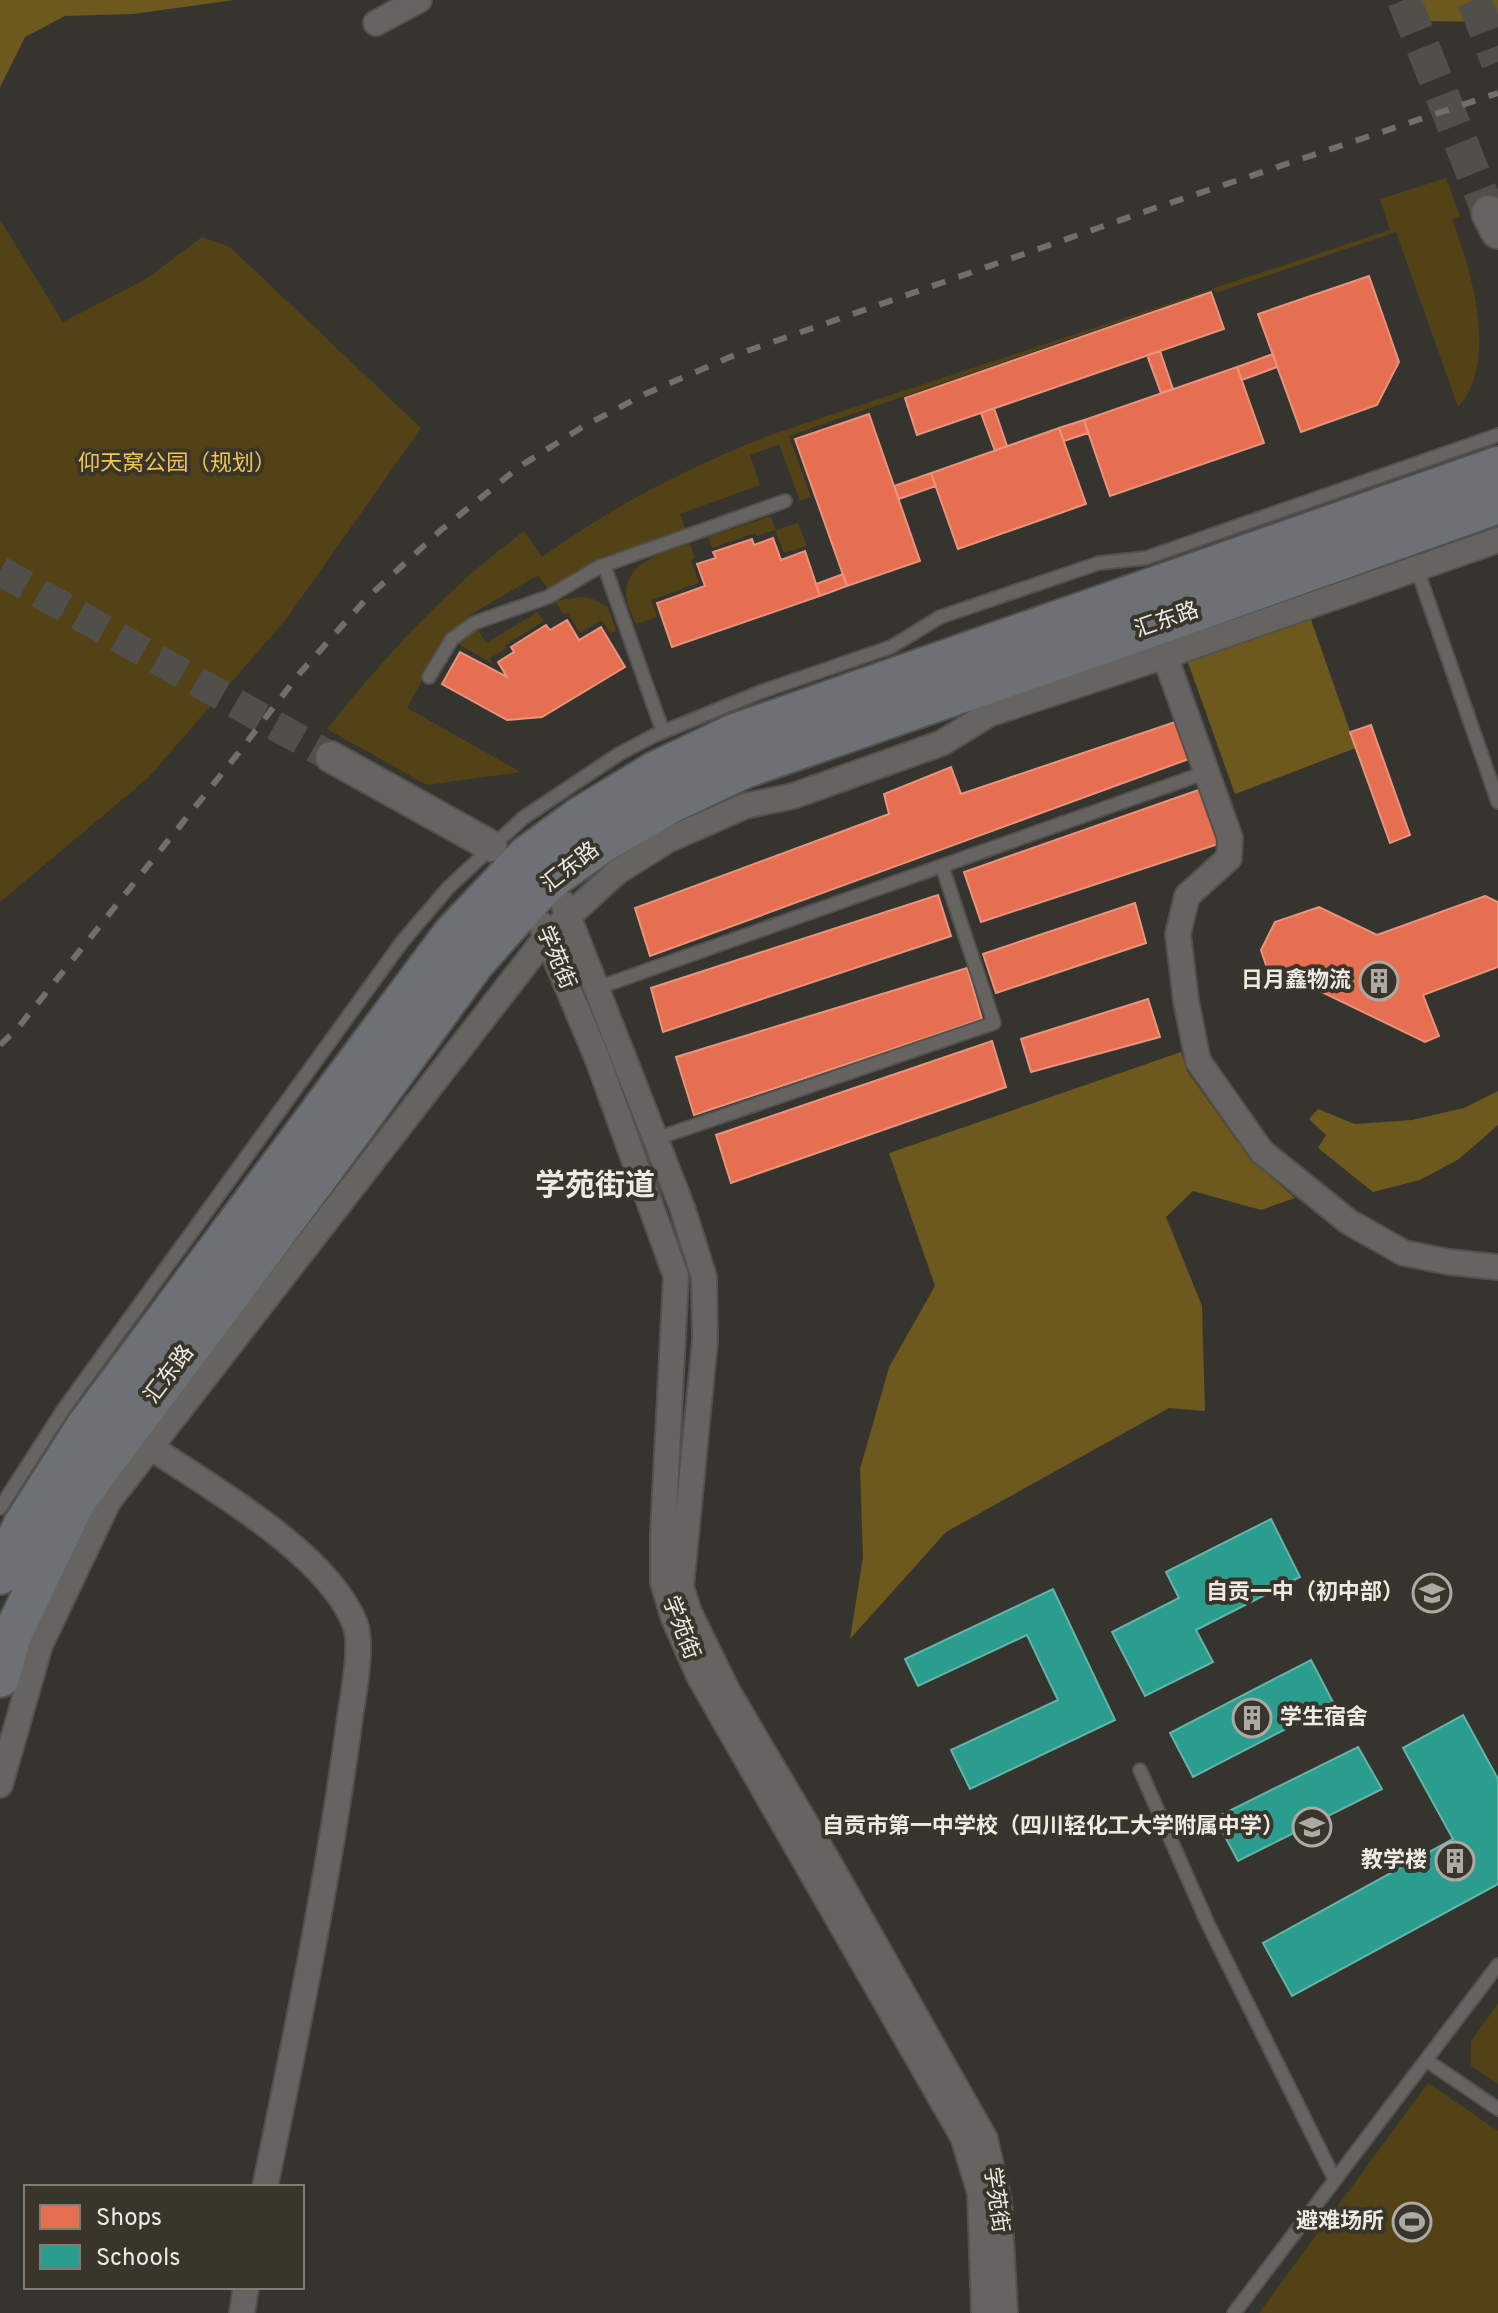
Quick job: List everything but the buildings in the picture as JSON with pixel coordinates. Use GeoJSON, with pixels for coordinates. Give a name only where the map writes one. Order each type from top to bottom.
{"type":"FeatureCollection","features":[{"type":"Feature","properties":{"kind":"main road","name":"汇东路"},"geometry":{"type":"LineString","coordinates":[[0,1575],[22,1526],[85,1427],[452,934],[579,817],[655,771],[735,733],[1498,467]]}},
{"type":"Feature","properties":{"kind":"main road","name":"汇东路"},"geometry":{"type":"LineString","coordinates":[[0,1678],[12,1635],[76,1501],[475,963],[521,872],[603,843],[657,811],[744,769],[1182,617],[1498,467]]}},
{"type":"Feature","properties":{"kind":"street"},"geometry":{"type":"LineString","coordinates":[[376,23],[419,0]]}},
{"type":"Feature","properties":{"kind":"street"},"geometry":{"type":"LineString","coordinates":[[0,1785],[40,1645],[108,1502],[547,936],[617,872],[668,840],[745,806],[793,796],[942,743],[989,714],[1498,540]]}},
{"type":"Feature","properties":{"kind":"street"},"geometry":{"type":"LineString","coordinates":[[1157,659],[1207,772],[1230,838],[1229,858],[1187,896],[1178,934],[1186,1001],[1198,1061],[1262,1152],[1349,1222],[1404,1253],[1498,1267]]}},
{"type":"Feature","properties":{"kind":"street"},"geometry":{"type":"LineString","coordinates":[[331,757],[521,872]]}},
{"type":"Feature","properties":{"kind":"street","name":"学苑街"},"geometry":{"type":"LineString","coordinates":[[521,872],[569,916],[682,1207],[704,1277],[705,1340],[681,1587],[689,1612],[728,1692],[836,1875],[985,2139],[999,2201],[1005,2313]]}},
{"type":"Feature","properties":{"kind":"street","name":"学苑街"},"geometry":{"type":"LineString","coordinates":[[521,872],[598,1060],[676,1276],[663,1534],[663,1583],[674,1619],[699,1676],[963,2137],[980,2193],[984,2313]]}},
{"type":"Feature","properties":{"kind":"street"},"geometry":{"type":"LineString","coordinates":[[150,1447],[302,1553],[332,1585],[355,1625],[359,1649],[310,1968],[265,2185]]}},
{"type":"Feature","properties":{"kind":"street"},"geometry":{"type":"LineString","coordinates":[[242,2313],[246,2289]]}},
{"type":"Feature","properties":{"kind":"lane"},"geometry":{"type":"LineString","coordinates":[[0,1508],[63,1410],[402,942],[448,888],[521,872],[523,818],[565,788],[619,754],[663,732],[763,691],[891,647],[940,617],[1099,563],[1146,558],[1290,508],[1498,467]]}},
{"type":"Feature","properties":{"kind":"lane"},"geometry":{"type":"LineString","coordinates":[[429,677],[446,647],[458,633],[474,623],[548,597],[604,565],[785,501]]}},
{"type":"Feature","properties":{"kind":"lane"},"geometry":{"type":"LineString","coordinates":[[1290,508],[1346,519]]}},
{"type":"Feature","properties":{"kind":"lane"},"geometry":{"type":"LineString","coordinates":[[604,565],[663,732]]}},
{"type":"Feature","properties":{"kind":"lane"},"geometry":{"type":"LineString","coordinates":[[1417,569],[1498,802]]}},
{"type":"Feature","properties":{"kind":"lane"},"geometry":{"type":"LineString","coordinates":[[1157,659],[1182,617]]}},
{"type":"Feature","properties":{"kind":"lane"},"geometry":{"type":"LineString","coordinates":[[735,733],[763,691]]}},
{"type":"Feature","properties":{"kind":"lane"},"geometry":{"type":"LineString","coordinates":[[597,988],[1207,772]]}},
{"type":"Feature","properties":{"kind":"lane"},"geometry":{"type":"LineString","coordinates":[[655,1139],[994,1023],[942,866]]}},
{"type":"Feature","properties":{"kind":"lane"},"geometry":{"type":"LineString","coordinates":[[1140,1770],[1208,1924],[1335,2180]]}},
{"type":"Feature","properties":{"kind":"lane"},"geometry":{"type":"LineString","coordinates":[[1234,2313],[1498,1965]]}},
{"type":"Feature","properties":{"kind":"lane"},"geometry":{"type":"LineString","coordinates":[[1426,2060],[1498,2109]]}},
{"type":"Feature","properties":{"kind":"green space"},"geometry":{"type":"Polygon","coordinates":[[[1446,178],[1460,216],[1452,220],[1474,292],[1478,318],[1477,367],[1470,389],[1458,407],[1396,232],[1216,293],[1214,289],[789,436],[811,497],[800,501],[779,444],[750,455],[760,485],[680,514],[686,532],[549,590],[538,575],[470,615],[442,644],[407,708],[521,772],[427,785],[327,729],[419,624],[468,576],[524,531],[542,557],[654,488],[773,434],[1390,230],[1380,199],[1446,178]]]}},
{"type":"Feature","properties":{"kind":"green space","name":"仰天窝公园（规划）"},"geometry":{"type":"Polygon","coordinates":[[[0,220],[63,322],[146,279],[202,237],[230,247],[421,428],[287,618],[148,778],[0,902],[0,220]]]}},
{"type":"Feature","properties":{"kind":"green space"},"geometry":{"type":"Polygon","coordinates":[[[771,516],[776,530],[798,523],[807,546],[784,553],[775,530],[757,536],[755,533],[712,548],[708,537],[771,516]]]}},
{"type":"Feature","properties":{"kind":"green space"},"geometry":{"type":"Polygon","coordinates":[[[690,544],[695,558],[691,560],[699,583],[651,600],[657,617],[636,624],[626,597],[633,573],[649,559],[690,544]]]}},
{"type":"Feature","properties":{"kind":"green space"},"geometry":{"type":"Polygon","coordinates":[[[580,597],[593,599],[608,607],[616,631],[610,633],[602,620],[580,633],[568,613],[563,614],[555,601],[580,597]]]}},
{"type":"Feature","properties":{"kind":"green space"},"geometry":{"type":"Polygon","coordinates":[[[538,612],[544,621],[505,645],[507,648],[490,658],[493,664],[458,644],[478,630],[486,643],[538,612]]]}},
{"type":"Feature","properties":{"kind":"green space"},"geometry":{"type":"Polygon","coordinates":[[[1498,2004],[1498,2084],[1471,2066],[1471,2041],[1498,2004]]]}},
{"type":"Feature","properties":{"kind":"green space","name":"避难场所"},"geometry":{"type":"Polygon","coordinates":[[[1428,2083],[1498,2131],[1498,2313],[1259,2313],[1428,2083]]]}},
{"type":"Feature","properties":{"kind":"shaded area"},"geometry":{"type":"Polygon","coordinates":[[[0,0],[234,0],[133,14],[65,16],[25,37],[0,87],[0,0]]]}},
{"type":"Feature","properties":{"kind":"shaded area"},"geometry":{"type":"Polygon","coordinates":[[[1410,0],[1498,0],[1498,22],[1418,21],[1410,0]]]}},
{"type":"Feature","properties":{"kind":"shaded area"},"geometry":{"type":"Polygon","coordinates":[[[1309,614],[1356,748],[1235,794],[1186,657],[1309,614]]]}},
{"type":"Feature","properties":{"kind":"shaded area"},"geometry":{"type":"Polygon","coordinates":[[[1181,1052],[1187,1071],[1250,1159],[1295,1198],[1261,1210],[1193,1191],[1166,1217],[1202,1306],[1205,1411],[1169,1408],[946,1532],[850,1639],[863,1557],[860,1469],[889,1367],[935,1286],[889,1153],[1181,1052]]]}},
{"type":"Feature","properties":{"kind":"shaded area"},"geometry":{"type":"Polygon","coordinates":[[[1498,1091],[1498,1125],[1459,1159],[1420,1180],[1373,1192],[1318,1148],[1326,1135],[1309,1119],[1318,1109],[1355,1124],[1412,1120],[1464,1108],[1498,1091]]]}},
{"type":"Feature","properties":{"kind":"tunnel"},"geometry":{"type":"LineString","coordinates":[[1404,0],[1489,213]]}},
{"type":"Feature","properties":{"kind":"tunnel"},"geometry":{"type":"LineString","coordinates":[[1474,0],[1498,62]]}},
{"type":"Feature","properties":{"kind":"tunnel"},"geometry":{"type":"LineString","coordinates":[[0,571],[331,757]]}},
{"type":"Feature","properties":{"kind":"railway"},"geometry":{"type":"LineString","coordinates":[[0,1045],[17,1029],[300,673],[366,599],[441,530],[519,467],[584,426],[645,394],[730,357],[1155,208],[1498,93]]}},
{"type":"Feature","properties":{"kind":"place","name":"日月鑫物流"},"geometry":{"type":"Point","coordinates":[1379,981]}},
{"type":"Feature","properties":{"kind":"place","name":"自贡一中（初中部）"},"geometry":{"type":"Point","coordinates":[1432,1593]}},
{"type":"Feature","properties":{"kind":"place","name":"学生宿舍"},"geometry":{"type":"Point","coordinates":[1252,1718]}},
{"type":"Feature","properties":{"kind":"place","name":"自贡市第一中学校（四川轻化工大学附属中学）"},"geometry":{"type":"Point","coordinates":[1312,1827]}},
{"type":"Feature","properties":{"kind":"place","name":"教学楼"},"geometry":{"type":"Point","coordinates":[1455,1861]}},
{"type":"Feature","properties":{"kind":"place","name":"避难场所"},"geometry":{"type":"Point","coordinates":[1412,2222]}},
{"type":"Feature","properties":{"kind":"district","name":"学苑街道"},"geometry":{"type":"Point","coordinates":[595,1187]}}]}
